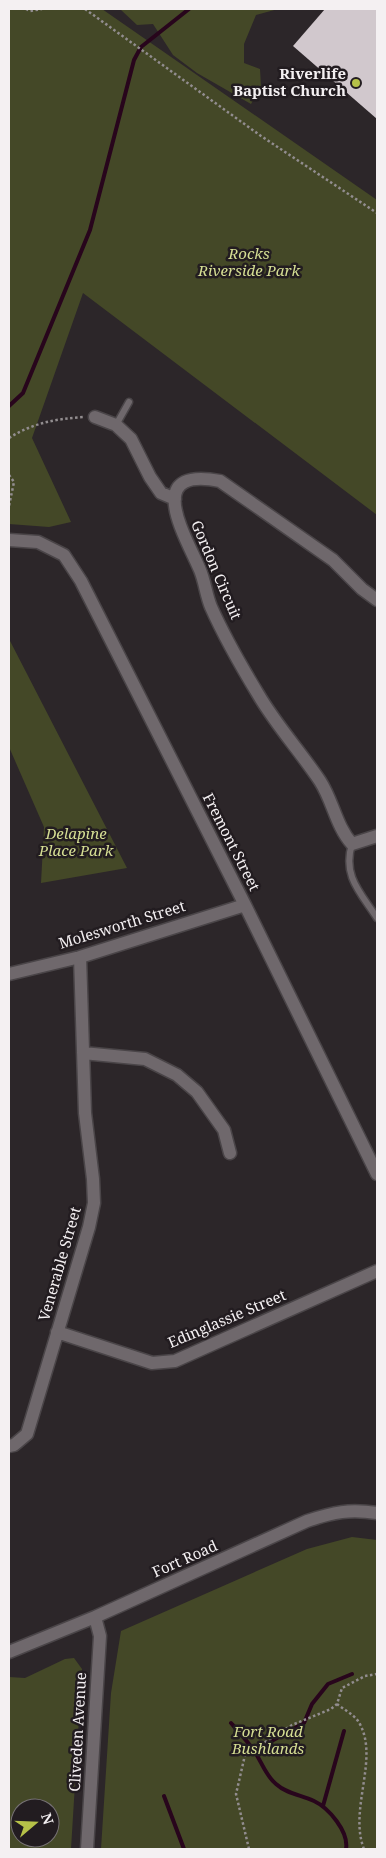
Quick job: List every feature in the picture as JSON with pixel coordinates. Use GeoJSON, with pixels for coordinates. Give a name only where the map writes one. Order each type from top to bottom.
{"type":"FeatureCollection","features":[{"type":"Feature","properties":{"kind":"street"},"geometry":{"type":"LineString","coordinates":[[95,417],[116,425],[131,439],[150,477],[161,493],[175,499],[179,487],[190,480],[203,478],[220,481],[333,560],[362,589],[377,600]]}},
{"type":"Feature","properties":{"kind":"street","name":"Gordon Circuit"},"geometry":{"type":"LineString","coordinates":[[175,499],[174,511],[201,572],[211,606],[257,693],[279,728],[320,781],[329,797],[343,834],[352,844]]}},
{"type":"Feature","properties":{"kind":"street","name":"Fremont Street"},"geometry":{"type":"LineString","coordinates":[[9,540],[38,542],[64,555],[81,581],[245,905],[377,1174]]}},
{"type":"Feature","properties":{"kind":"street"},"geometry":{"type":"LineString","coordinates":[[352,844],[377,836]]}},
{"type":"Feature","properties":{"kind":"street","name":"Molesworth Street"},"geometry":{"type":"LineString","coordinates":[[9,974],[80,957],[245,905]]}},
{"type":"Feature","properties":{"kind":"street","name":"Venerable Street"},"geometry":{"type":"LineString","coordinates":[[9,1446],[14,1445],[27,1434],[94,1203],[85,1113],[80,957]]}},
{"type":"Feature","properties":{"kind":"street"},"geometry":{"type":"LineString","coordinates":[[83,1053],[145,1059],[177,1075],[197,1092],[224,1130],[230,1153]]}},
{"type":"Feature","properties":{"kind":"street","name":"Edinglassie Street"},"geometry":{"type":"LineString","coordinates":[[58,1332],[152,1363],[174,1361],[377,1271]]}},
{"type":"Feature","properties":{"kind":"street","name":"Fort Road"},"geometry":{"type":"LineString","coordinates":[[9,1652],[95,1617],[307,1521],[334,1512],[377,1513]]}},
{"type":"Feature","properties":{"kind":"street","name":"Cliveden Avenue"},"geometry":{"type":"LineString","coordinates":[[88,1849],[100,1636],[95,1617]]}},
{"type":"Feature","properties":{"kind":"lane"},"geometry":{"type":"LineString","coordinates":[[116,425],[129,402]]}},
{"type":"Feature","properties":{"kind":"lane"},"geometry":{"type":"LineString","coordinates":[[352,844],[348,858],[354,883],[377,918]]}},
{"type":"Feature","properties":{"kind":"path"},"geometry":{"type":"LineString","coordinates":[[26,9],[30,11],[42,9]]}},
{"type":"Feature","properties":{"kind":"path"},"geometry":{"type":"LineString","coordinates":[[85,9],[262,136],[377,213]]}},
{"type":"Feature","properties":{"kind":"path"},"geometry":{"type":"LineString","coordinates":[[9,438],[26,428],[47,420],[95,417]]}},
{"type":"Feature","properties":{"kind":"path"},"geometry":{"type":"LineString","coordinates":[[9,475],[14,482],[9,506]]}},
{"type":"Feature","properties":{"kind":"path"},"geometry":{"type":"LineString","coordinates":[[249,1849],[236,1794],[245,1755],[292,1725],[331,1709],[337,1704],[342,1688],[365,1676],[377,1674]]}},
{"type":"Feature","properties":{"kind":"path"},"geometry":{"type":"LineString","coordinates":[[337,1704],[358,1720],[365,1742],[366,1768],[359,1808],[361,1841],[364,1849]]}},
{"type":"Feature","properties":{"kind":"green space","name":"Rocks Riverside Park"},"geometry":{"type":"Polygon","coordinates":[[[9,9],[102,9],[377,200],[377,515],[83,293],[32,438],[71,522],[49,527],[9,524],[9,9]]]}},
{"type":"Feature","properties":{"kind":"green space"},"geometry":{"type":"Polygon","coordinates":[[[120,9],[278,9],[256,15],[244,44],[244,63],[260,69],[261,87],[251,104],[197,73],[173,55],[153,24],[137,25],[120,9]]]}},
{"type":"Feature","properties":{"kind":"green space","name":"Delapine Place Park"},"geometry":{"type":"Polygon","coordinates":[[[9,639],[127,868],[41,883],[44,827],[9,747],[9,639]]]}},
{"type":"Feature","properties":{"kind":"green space","name":"Fort Road Bushlands"},"geometry":{"type":"Polygon","coordinates":[[[352,1537],[377,1540],[377,1849],[101,1849],[111,1693],[121,1631],[307,1549],[352,1537]]]}},
{"type":"Feature","properties":{"kind":"green space"},"geometry":{"type":"Polygon","coordinates":[[[74,1658],[82,1669],[71,1849],[9,1849],[9,1677],[25,1678],[65,1659],[74,1658]]]}},
{"type":"Feature","properties":{"kind":"building","name":"Riverlife Baptist Church"},"geometry":{"type":"Polygon","coordinates":[[[325,9],[377,9],[377,119],[293,46],[325,9]]]}},
{"type":"Feature","properties":{"kind":"waterway"},"geometry":{"type":"LineString","coordinates":[[9,406],[23,393],[90,230],[134,60],[141,47],[189,9]]}},
{"type":"Feature","properties":{"kind":"waterway"},"geometry":{"type":"LineString","coordinates":[[256,1754],[268,1743],[304,1723],[312,1704],[328,1684],[352,1674]]}},
{"type":"Feature","properties":{"kind":"waterway"},"geometry":{"type":"LineString","coordinates":[[231,1723],[258,1756],[267,1773],[276,1784],[289,1792],[320,1804],[332,1815],[344,1835],[346,1849]]}},
{"type":"Feature","properties":{"kind":"waterway"},"geometry":{"type":"LineString","coordinates":[[323,1806],[344,1731]]}},
{"type":"Feature","properties":{"kind":"waterway"},"geometry":{"type":"LineString","coordinates":[[164,1796],[184,1849]]}},
{"type":"Feature","properties":{"kind":"place","name":"Riverlife Baptist Church"},"geometry":{"type":"Point","coordinates":[356,83]}}]}
